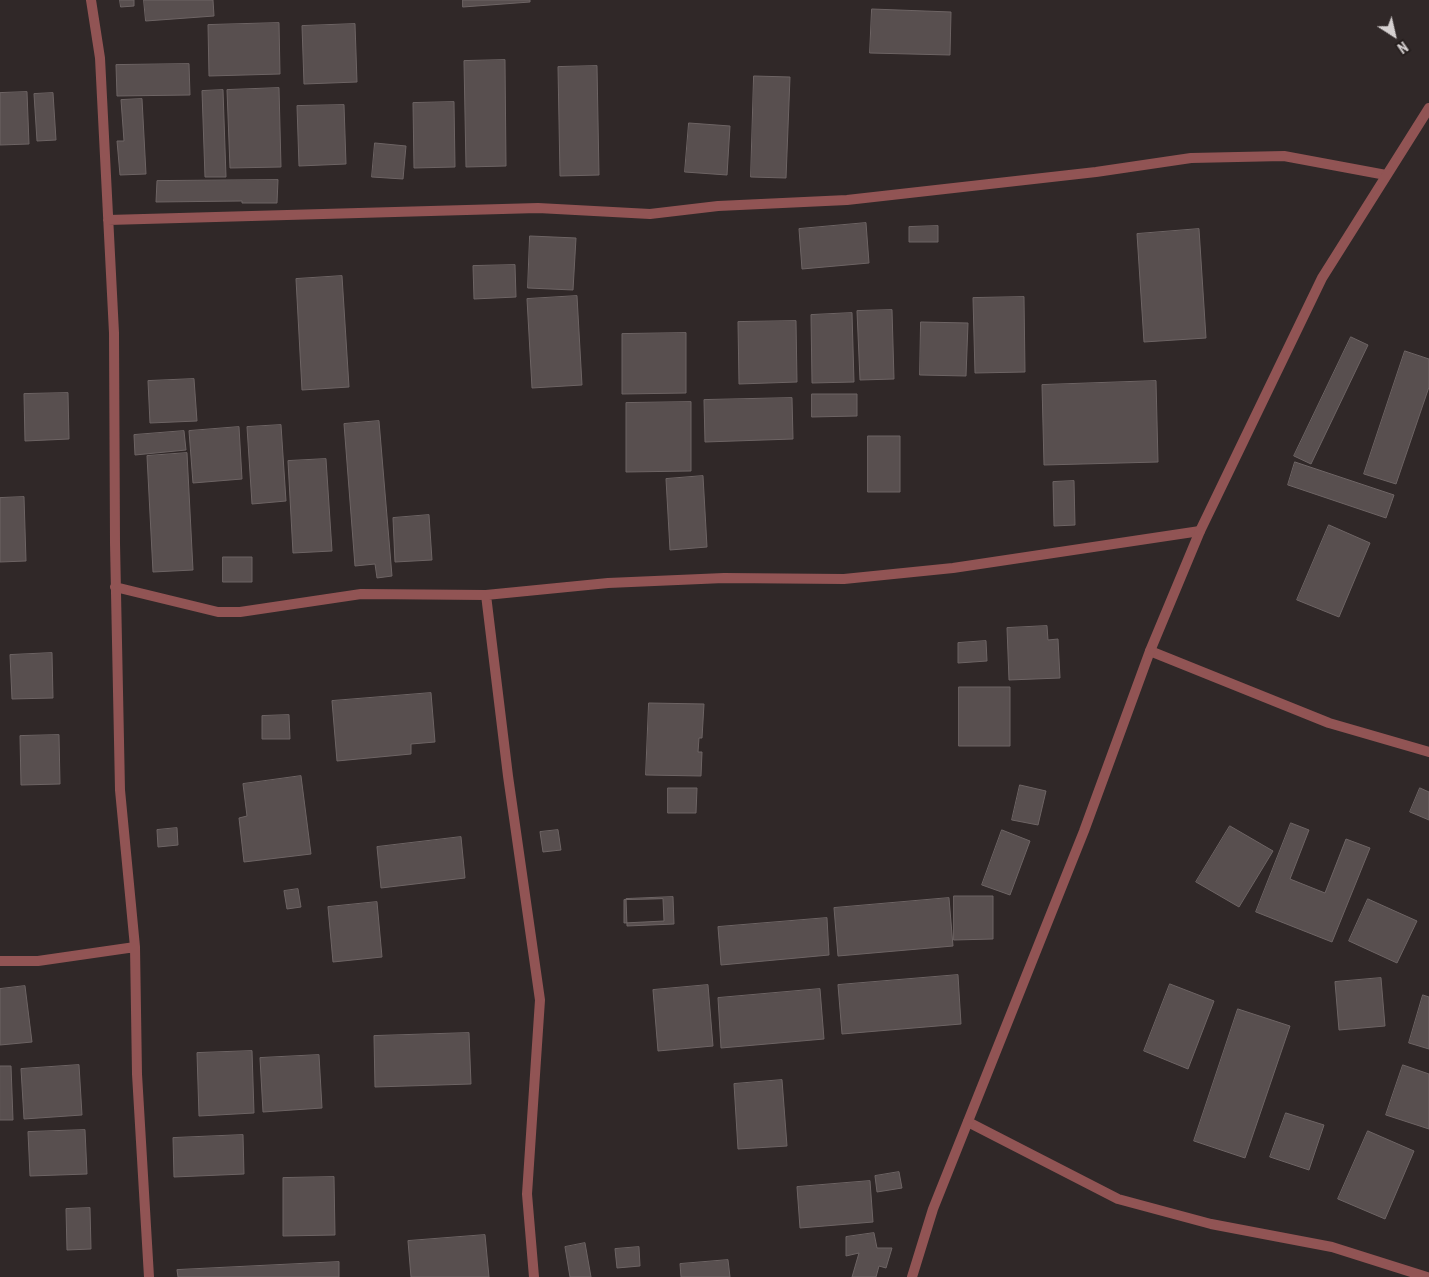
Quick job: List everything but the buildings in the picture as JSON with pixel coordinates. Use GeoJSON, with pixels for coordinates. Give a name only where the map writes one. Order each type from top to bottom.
{"type":"FeatureCollection","features":[{"type":"Feature","properties":{"kind":"street"},"geometry":{"type":"LineString","coordinates":[[91,0],[100,58],[114,334],[115,587],[120,790],[135,947],[137,1074],[149,1277]]}},
{"type":"Feature","properties":{"kind":"street"},"geometry":{"type":"LineString","coordinates":[[912,1277],[933,1209],[1084,831],[1150,650],[1200,531],[1322,278],[1429,108]]}},
{"type":"Feature","properties":{"kind":"street"},"geometry":{"type":"LineString","coordinates":[[108,220],[538,208],[650,214],[718,206],[847,200],[961,188],[1191,158],[1284,156],[1386,175]]}},
{"type":"Feature","properties":{"kind":"street"},"geometry":{"type":"LineString","coordinates":[[115,587],[218,612],[240,612],[361,594],[486,595],[608,583],[714,578],[844,579],[953,568],[1200,531]]}},
{"type":"Feature","properties":{"kind":"street"},"geometry":{"type":"LineString","coordinates":[[486,595],[508,776],[540,1000],[527,1194],[534,1277]]}},
{"type":"Feature","properties":{"kind":"street"},"geometry":{"type":"LineString","coordinates":[[1150,650],[1329,723],[1429,752]]}},
{"type":"Feature","properties":{"kind":"street"},"geometry":{"type":"LineString","coordinates":[[0,961],[38,961],[135,947]]}},
{"type":"Feature","properties":{"kind":"street"},"geometry":{"type":"LineString","coordinates":[[968,1122],[1118,1199],[1211,1224],[1332,1247],[1427,1277]]}}]}
